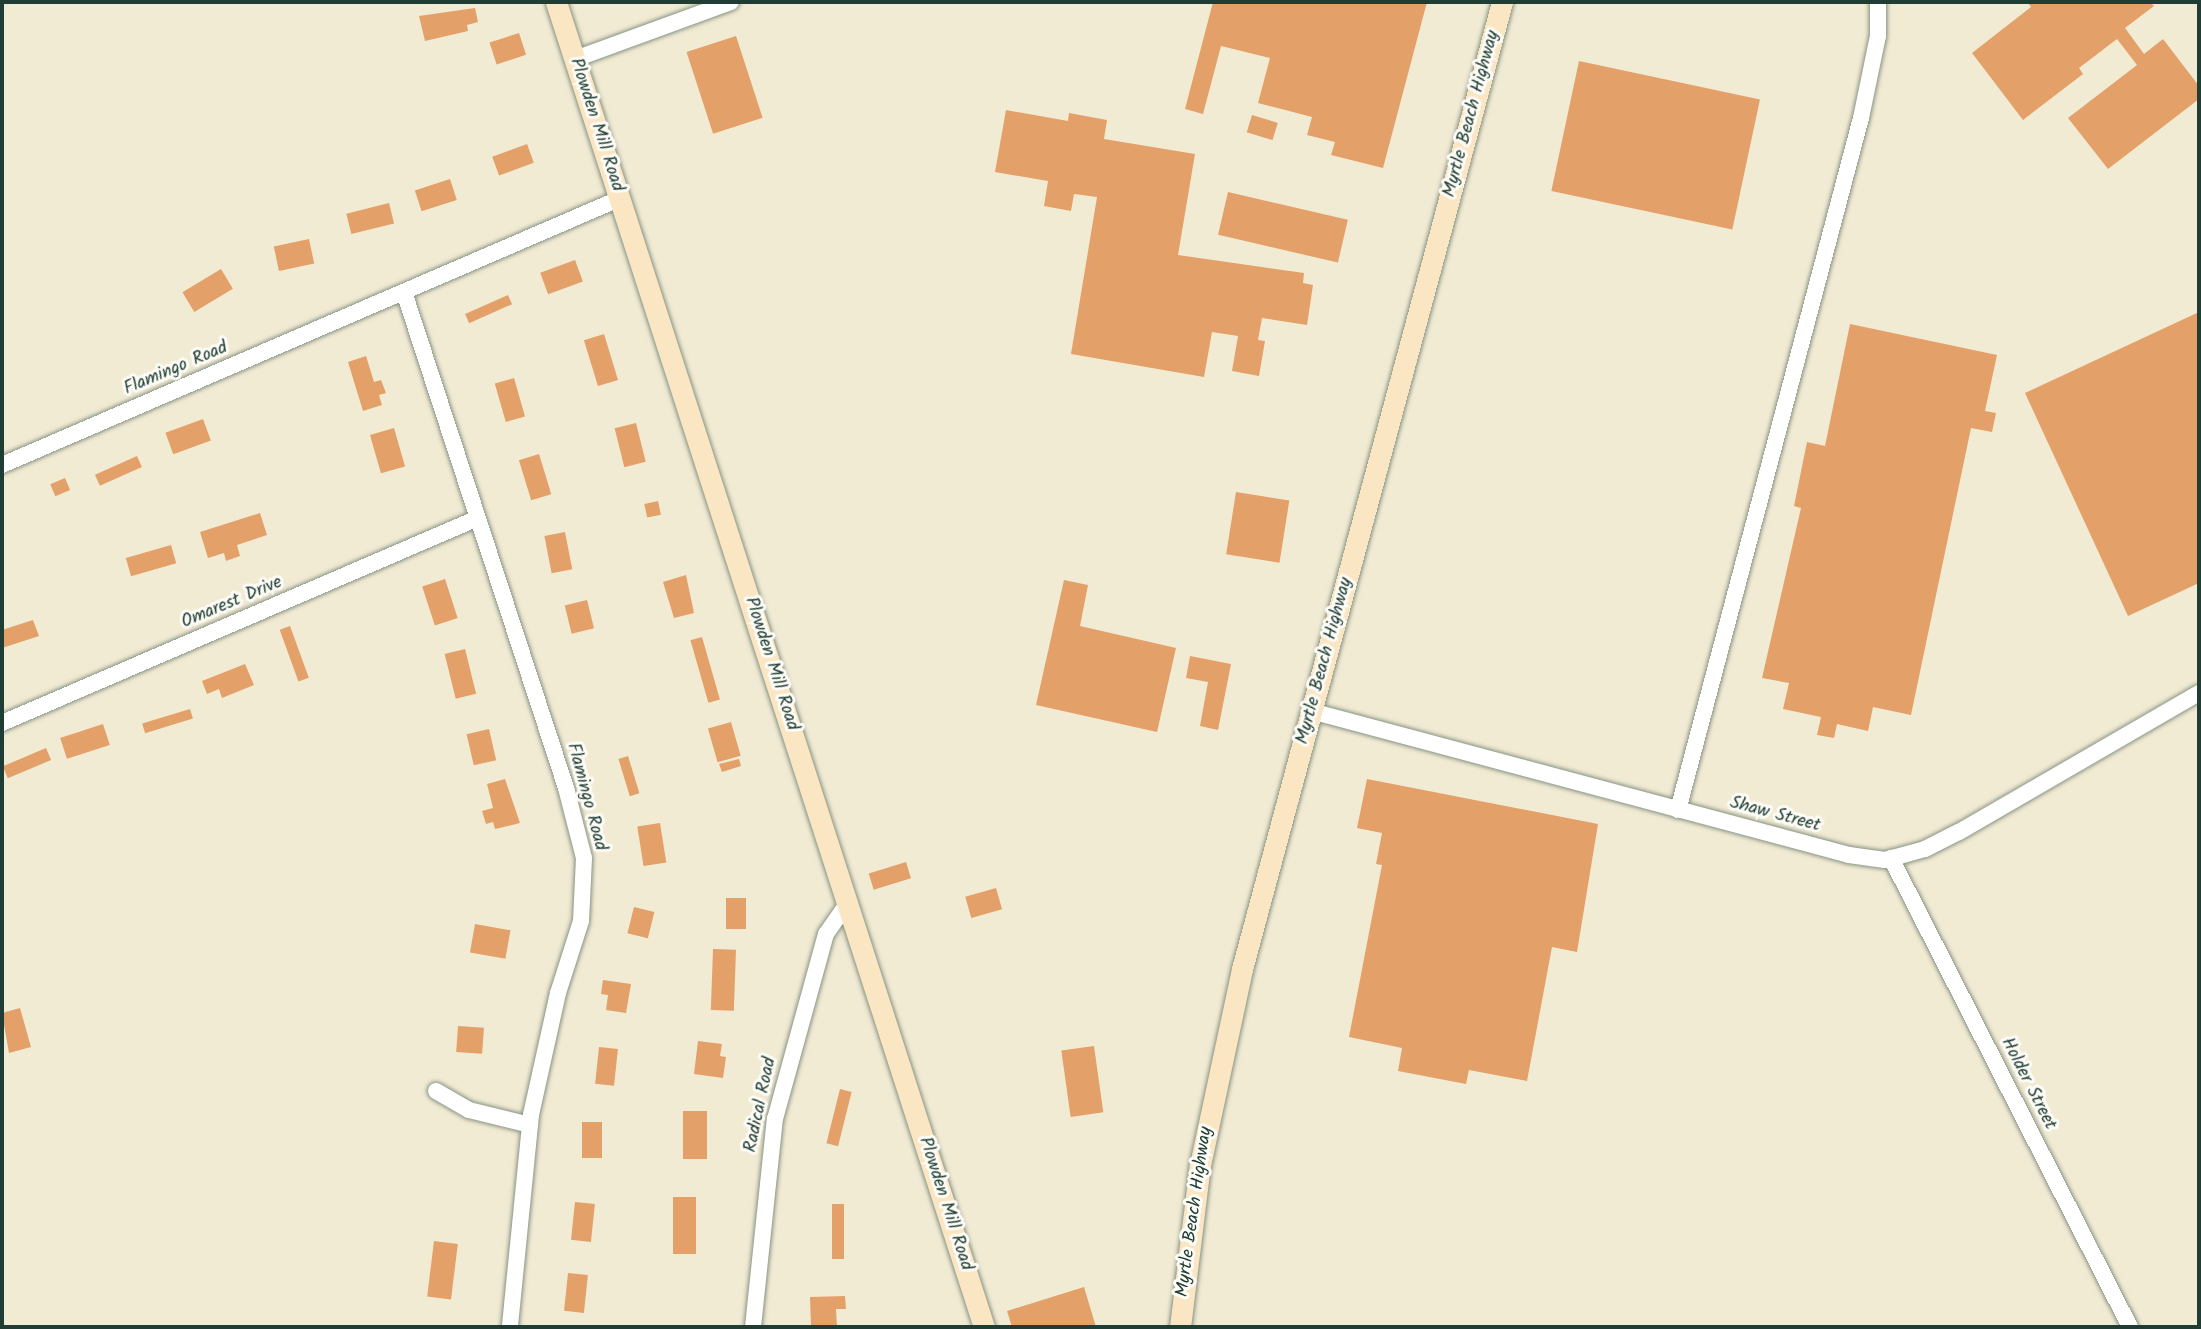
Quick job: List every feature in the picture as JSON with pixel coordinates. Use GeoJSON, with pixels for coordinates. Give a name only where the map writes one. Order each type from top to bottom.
{"type":"FeatureCollection","features":[{"type":"Feature","properties":{"kind":"street","name":"Plowden Mill Road"},"geometry":{"type":"LineString","coordinates":[[556,2],[984,1327]]}},
{"type":"Feature","properties":{"kind":"street"},"geometry":{"type":"LineString","coordinates":[[575,59],[731,2]]}},
{"type":"Feature","properties":{"kind":"street","name":"Myrtle Beach Highway"},"geometry":{"type":"LineString","coordinates":[[1180,1327],[1212,1097],[1311,711],[1502,2]]}},
{"type":"Feature","properties":{"kind":"street"},"geometry":{"type":"LineString","coordinates":[[1678,810],[1861,118],[1878,36],[1878,2]]}},
{"type":"Feature","properties":{"kind":"street","name":"Flamingo Road"},"geometry":{"type":"LineString","coordinates":[[2,465],[621,198]]}},
{"type":"Feature","properties":{"kind":"street","name":"Flamingo Road"},"geometry":{"type":"LineString","coordinates":[[404,292],[566,788],[584,858],[581,920],[558,993],[530,1125],[510,1327]]}},
{"type":"Feature","properties":{"kind":"street","name":"Omarest Drive"},"geometry":{"type":"LineString","coordinates":[[2,723],[478,518]]}},
{"type":"Feature","properties":{"kind":"street","name":"Shaw Street"},"geometry":{"type":"LineString","coordinates":[[1311,711],[1849,855],[1891,858],[1925,849],[1959,832],[2199,693]]}},
{"type":"Feature","properties":{"kind":"street","name":"Holder Street"},"geometry":{"type":"LineString","coordinates":[[1891,858],[2130,1327]]}},
{"type":"Feature","properties":{"kind":"street","name":"Radical Road"},"geometry":{"type":"LineString","coordinates":[[753,1327],[775,1119],[826,934],[848,902]]}},
{"type":"Feature","properties":{"kind":"street"},"geometry":{"type":"LineString","coordinates":[[436,1091],[469,1110],[530,1125]]}},
{"type":"Feature","properties":{"kind":"building"},"geometry":{"type":"Polygon","coordinates":[[[1213,2],[1427,2],[1383,168],[1331,155],[1335,142],[1307,135],[1312,117],[1258,103],[1270,58],[1221,46],[1203,114],[1185,109],[1213,2]]]}},
{"type":"Feature","properties":{"kind":"building"},"geometry":{"type":"Polygon","coordinates":[[[2027,2],[2150,2],[2154,6],[2125,28],[2144,54],[2163,39],[2199,86],[2199,99],[2108,169],[2068,118],[2137,65],[2117,39],[2079,68],[2083,74],[2023,120],[1972,53],[2031,7],[2027,2]]]}},
{"type":"Feature","properties":{"kind":"building"},"geometry":{"type":"Polygon","coordinates":[[[475,8],[478,22],[467,25],[468,31],[425,41],[419,16],[475,8]]]}},
{"type":"Feature","properties":{"kind":"building"},"geometry":{"type":"Polygon","coordinates":[[[519,33],[526,55],[497,64],[490,43],[519,33]]]}},
{"type":"Feature","properties":{"kind":"building"},"geometry":{"type":"Polygon","coordinates":[[[736,36],[763,118],[713,134],[687,52],[736,36]]]}},
{"type":"Feature","properties":{"kind":"building"},"geometry":{"type":"Polygon","coordinates":[[[1579,61],[1760,99],[1732,230],[1551,191],[1579,61]]]}},
{"type":"Feature","properties":{"kind":"building"},"geometry":{"type":"Polygon","coordinates":[[[1006,110],[1068,121],[1069,113],[1107,120],[1104,139],[1195,154],[1178,255],[1304,273],[1303,283],[1313,285],[1307,325],[1262,318],[1258,340],[1265,341],[1259,376],[1232,371],[1238,336],[1212,332],[1204,377],[1071,354],[1097,197],[1074,194],[1071,211],[1044,206],[1048,181],[995,172],[1006,110]]]}},
{"type":"Feature","properties":{"kind":"building"},"geometry":{"type":"Polygon","coordinates":[[[1252,115],[1278,123],[1273,140],[1247,132],[1252,115]]]}},
{"type":"Feature","properties":{"kind":"building"},"geometry":{"type":"Polygon","coordinates":[[[527,144],[534,163],[499,175],[492,157],[527,144]]]}},
{"type":"Feature","properties":{"kind":"building"},"geometry":{"type":"Polygon","coordinates":[[[450,179],[457,200],[422,211],[415,190],[450,179]]]}},
{"type":"Feature","properties":{"kind":"building"},"geometry":{"type":"Polygon","coordinates":[[[1228,192],[1348,220],[1338,263],[1218,235],[1228,192]]]}},
{"type":"Feature","properties":{"kind":"building"},"geometry":{"type":"Polygon","coordinates":[[[389,203],[394,223],[351,234],[346,214],[389,203]]]}},
{"type":"Feature","properties":{"kind":"building"},"geometry":{"type":"Polygon","coordinates":[[[309,239],[314,263],[279,271],[274,246],[309,239]]]}},
{"type":"Feature","properties":{"kind":"building"},"geometry":{"type":"Polygon","coordinates":[[[575,260],[583,282],[548,294],[540,273],[575,260]]]}},
{"type":"Feature","properties":{"kind":"building"},"geometry":{"type":"Polygon","coordinates":[[[221,269],[233,289],[194,312],[182,292],[221,269]]]}},
{"type":"Feature","properties":{"kind":"building"},"geometry":{"type":"Polygon","coordinates":[[[508,295],[512,304],[469,323],[465,314],[508,295]]]}},
{"type":"Feature","properties":{"kind":"building"},"geometry":{"type":"Polygon","coordinates":[[[2199,312],[2199,583],[2128,616],[2025,393],[2199,312]]]}},
{"type":"Feature","properties":{"kind":"building"},"geometry":{"type":"Polygon","coordinates":[[[1850,324],[1997,355],[1985,411],[1996,413],[1992,432],[1971,428],[1911,715],[1873,707],[1868,731],[1837,724],[1834,738],[1817,735],[1821,717],[1783,709],[1789,683],[1762,678],[1801,508],[1794,506],[1807,442],[1825,446],[1850,324]]]}},
{"type":"Feature","properties":{"kind":"building"},"geometry":{"type":"Polygon","coordinates":[[[604,334],[618,380],[598,386],[584,340],[604,334]]]}},
{"type":"Feature","properties":{"kind":"building"},"geometry":{"type":"Polygon","coordinates":[[[366,356],[374,382],[381,380],[386,393],[379,395],[382,405],[363,411],[348,362],[366,356]]]}},
{"type":"Feature","properties":{"kind":"building"},"geometry":{"type":"Polygon","coordinates":[[[514,378],[525,416],[506,422],[495,384],[514,378]]]}},
{"type":"Feature","properties":{"kind":"building"},"geometry":{"type":"Polygon","coordinates":[[[203,419],[211,441],[173,454],[165,433],[203,419]]]}},
{"type":"Feature","properties":{"kind":"building"},"geometry":{"type":"Polygon","coordinates":[[[636,423],[646,462],[624,467],[615,428],[636,423]]]}},
{"type":"Feature","properties":{"kind":"building"},"geometry":{"type":"Polygon","coordinates":[[[394,428],[405,466],[381,473],[370,435],[394,428]]]}},
{"type":"Feature","properties":{"kind":"building"},"geometry":{"type":"Polygon","coordinates":[[[539,454],[551,494],[531,500],[519,460],[539,454]]]}},
{"type":"Feature","properties":{"kind":"building"},"geometry":{"type":"Polygon","coordinates":[[[137,456],[142,467],[100,486],[95,475],[137,456]]]}},
{"type":"Feature","properties":{"kind":"building"},"geometry":{"type":"Polygon","coordinates":[[[65,478],[70,490],[55,496],[50,484],[65,478]]]}},
{"type":"Feature","properties":{"kind":"building"},"geometry":{"type":"Polygon","coordinates":[[[1236,492],[1289,500],[1279,563],[1226,554],[1236,492]]]}},
{"type":"Feature","properties":{"kind":"building"},"geometry":{"type":"Polygon","coordinates":[[[658,501],[661,515],[647,518],[644,504],[658,501]]]}},
{"type":"Feature","properties":{"kind":"building"},"geometry":{"type":"Polygon","coordinates":[[[260,513],[267,535],[237,545],[240,556],[226,561],[224,553],[208,558],[200,532],[260,513]]]}},
{"type":"Feature","properties":{"kind":"building"},"geometry":{"type":"Polygon","coordinates":[[[565,532],[572,569],[552,573],[544,536],[565,532]]]}},
{"type":"Feature","properties":{"kind":"building"},"geometry":{"type":"Polygon","coordinates":[[[171,545],[176,563],[131,576],[126,558],[171,545]]]}},
{"type":"Feature","properties":{"kind":"building"},"geometry":{"type":"Polygon","coordinates":[[[686,575],[694,613],[674,618],[663,582],[686,575]]]}},
{"type":"Feature","properties":{"kind":"building"},"geometry":{"type":"Polygon","coordinates":[[[445,579],[458,618],[435,625],[422,586],[445,579]]]}},
{"type":"Feature","properties":{"kind":"building"},"geometry":{"type":"Polygon","coordinates":[[[1064,580],[1088,585],[1080,626],[1176,648],[1157,732],[1036,705],[1064,580]]]}},
{"type":"Feature","properties":{"kind":"building"},"geometry":{"type":"Polygon","coordinates":[[[587,600],[594,628],[572,634],[565,606],[587,600]]]}},
{"type":"Feature","properties":{"kind":"building"},"geometry":{"type":"Polygon","coordinates":[[[33,620],[39,636],[2,648],[2,630],[33,620]]]}},
{"type":"Feature","properties":{"kind":"building"},"geometry":{"type":"Polygon","coordinates":[[[290,626],[309,678],[298,681],[280,630],[290,626]]]}},
{"type":"Feature","properties":{"kind":"building"},"geometry":{"type":"Polygon","coordinates":[[[702,637],[720,699],[708,703],[690,640],[702,637]]]}},
{"type":"Feature","properties":{"kind":"building"},"geometry":{"type":"Polygon","coordinates":[[[465,649],[476,694],[456,699],[445,654],[465,649]]]}},
{"type":"Feature","properties":{"kind":"building"},"geometry":{"type":"Polygon","coordinates":[[[1190,656],[1231,664],[1218,730],[1200,726],[1208,682],[1186,678],[1190,656]]]}},
{"type":"Feature","properties":{"kind":"building"},"geometry":{"type":"Polygon","coordinates":[[[245,664],[254,685],[222,698],[219,689],[207,694],[202,681],[245,664]]]}},
{"type":"Feature","properties":{"kind":"building"},"geometry":{"type":"Polygon","coordinates":[[[190,709],[193,719],[145,733],[142,724],[190,709]]]}},
{"type":"Feature","properties":{"kind":"building"},"geometry":{"type":"Polygon","coordinates":[[[731,722],[741,756],[718,762],[708,729],[731,722]]]}},
{"type":"Feature","properties":{"kind":"building"},"geometry":{"type":"Polygon","coordinates":[[[103,724],[110,745],[67,759],[60,738],[103,724]]]}},
{"type":"Feature","properties":{"kind":"building"},"geometry":{"type":"Polygon","coordinates":[[[489,729],[496,760],[474,765],[467,734],[489,729]]]}},
{"type":"Feature","properties":{"kind":"building"},"geometry":{"type":"Polygon","coordinates":[[[46,748],[51,760],[8,778],[3,766],[46,748]]]}},
{"type":"Feature","properties":{"kind":"building"},"geometry":{"type":"Polygon","coordinates":[[[628,756],[639,793],[630,796],[618,759],[628,756]]]}},
{"type":"Feature","properties":{"kind":"building"},"geometry":{"type":"Polygon","coordinates":[[[739,759],[741,766],[722,772],[719,764],[739,759]]]}},
{"type":"Feature","properties":{"kind":"building"},"geometry":{"type":"Polygon","coordinates":[[[505,779],[520,823],[495,829],[493,822],[486,824],[482,811],[493,808],[487,784],[505,779]]]}},
{"type":"Feature","properties":{"kind":"building"},"geometry":{"type":"Polygon","coordinates":[[[1367,779],[1598,824],[1577,952],[1552,947],[1527,1081],[1469,1070],[1466,1084],[1398,1071],[1402,1048],[1349,1037],[1382,865],[1376,864],[1382,833],[1357,828],[1367,779]]]}},
{"type":"Feature","properties":{"kind":"building"},"geometry":{"type":"Polygon","coordinates":[[[660,823],[666,863],[644,866],[637,827],[660,823]]]}},
{"type":"Feature","properties":{"kind":"building"},"geometry":{"type":"Polygon","coordinates":[[[906,862],[911,878],[874,890],[869,873],[906,862]]]}},
{"type":"Feature","properties":{"kind":"building"},"geometry":{"type":"Polygon","coordinates":[[[996,888],[1002,909],[971,918],[965,897],[996,888]]]}},
{"type":"Feature","properties":{"kind":"building"},"geometry":{"type":"Polygon","coordinates":[[[726,898],[746,898],[746,929],[726,929],[726,898]]]}},
{"type":"Feature","properties":{"kind":"building"},"geometry":{"type":"Polygon","coordinates":[[[634,907],[654,912],[648,938],[627,933],[634,907]]]}},
{"type":"Feature","properties":{"kind":"building"},"geometry":{"type":"Polygon","coordinates":[[[475,924],[510,930],[505,959],[470,953],[475,924]]]}},
{"type":"Feature","properties":{"kind":"building"},"geometry":{"type":"Polygon","coordinates":[[[713,949],[736,950],[734,1011],[711,1010],[713,949]]]}},
{"type":"Feature","properties":{"kind":"building"},"geometry":{"type":"Polygon","coordinates":[[[603,980],[631,984],[626,1013],[606,1010],[608,995],[601,994],[603,980]]]}},
{"type":"Feature","properties":{"kind":"building"},"geometry":{"type":"Polygon","coordinates":[[[20,1008],[31,1047],[9,1053],[2,1013],[20,1008]]]}},
{"type":"Feature","properties":{"kind":"building"},"geometry":{"type":"Polygon","coordinates":[[[458,1026],[484,1028],[482,1054],[456,1052],[458,1026]]]}},
{"type":"Feature","properties":{"kind":"building"},"geometry":{"type":"Polygon","coordinates":[[[698,1041],[722,1044],[720,1056],[726,1057],[723,1078],[694,1074],[698,1041]]]}},
{"type":"Feature","properties":{"kind":"building"},"geometry":{"type":"Polygon","coordinates":[[[1094,1046],[1103,1112],[1071,1117],[1061,1051],[1094,1046]]]}},
{"type":"Feature","properties":{"kind":"building"},"geometry":{"type":"Polygon","coordinates":[[[599,1047],[618,1049],[614,1086],[595,1084],[599,1047]]]}},
{"type":"Feature","properties":{"kind":"building"},"geometry":{"type":"Polygon","coordinates":[[[840,1089],[852,1092],[838,1146],[826,1143],[840,1089]]]}},
{"type":"Feature","properties":{"kind":"building"},"geometry":{"type":"Polygon","coordinates":[[[683,1111],[707,1111],[707,1159],[683,1159],[683,1111]]]}},
{"type":"Feature","properties":{"kind":"building"},"geometry":{"type":"Polygon","coordinates":[[[582,1122],[602,1122],[602,1158],[582,1158],[582,1122]]]}},
{"type":"Feature","properties":{"kind":"building"},"geometry":{"type":"Polygon","coordinates":[[[673,1197],[696,1197],[696,1254],[673,1254],[673,1197]]]}},
{"type":"Feature","properties":{"kind":"building"},"geometry":{"type":"Polygon","coordinates":[[[575,1202],[595,1204],[591,1242],[571,1240],[575,1202]]]}},
{"type":"Feature","properties":{"kind":"building"},"geometry":{"type":"Polygon","coordinates":[[[832,1204],[844,1204],[844,1259],[832,1259],[832,1204]]]}},
{"type":"Feature","properties":{"kind":"building"},"geometry":{"type":"Polygon","coordinates":[[[434,1241],[458,1244],[451,1300],[427,1297],[434,1241]]]}},
{"type":"Feature","properties":{"kind":"building"},"geometry":{"type":"Polygon","coordinates":[[[568,1273],[588,1275],[584,1313],[564,1311],[568,1273]]]}},
{"type":"Feature","properties":{"kind":"building"},"geometry":{"type":"Polygon","coordinates":[[[1084,1287],[1096,1327],[1012,1327],[1007,1311],[1084,1287]]]}},
{"type":"Feature","properties":{"kind":"building"},"geometry":{"type":"Polygon","coordinates":[[[845,1296],[846,1309],[836,1309],[837,1327],[811,1327],[810,1297],[845,1296]]]}}]}
